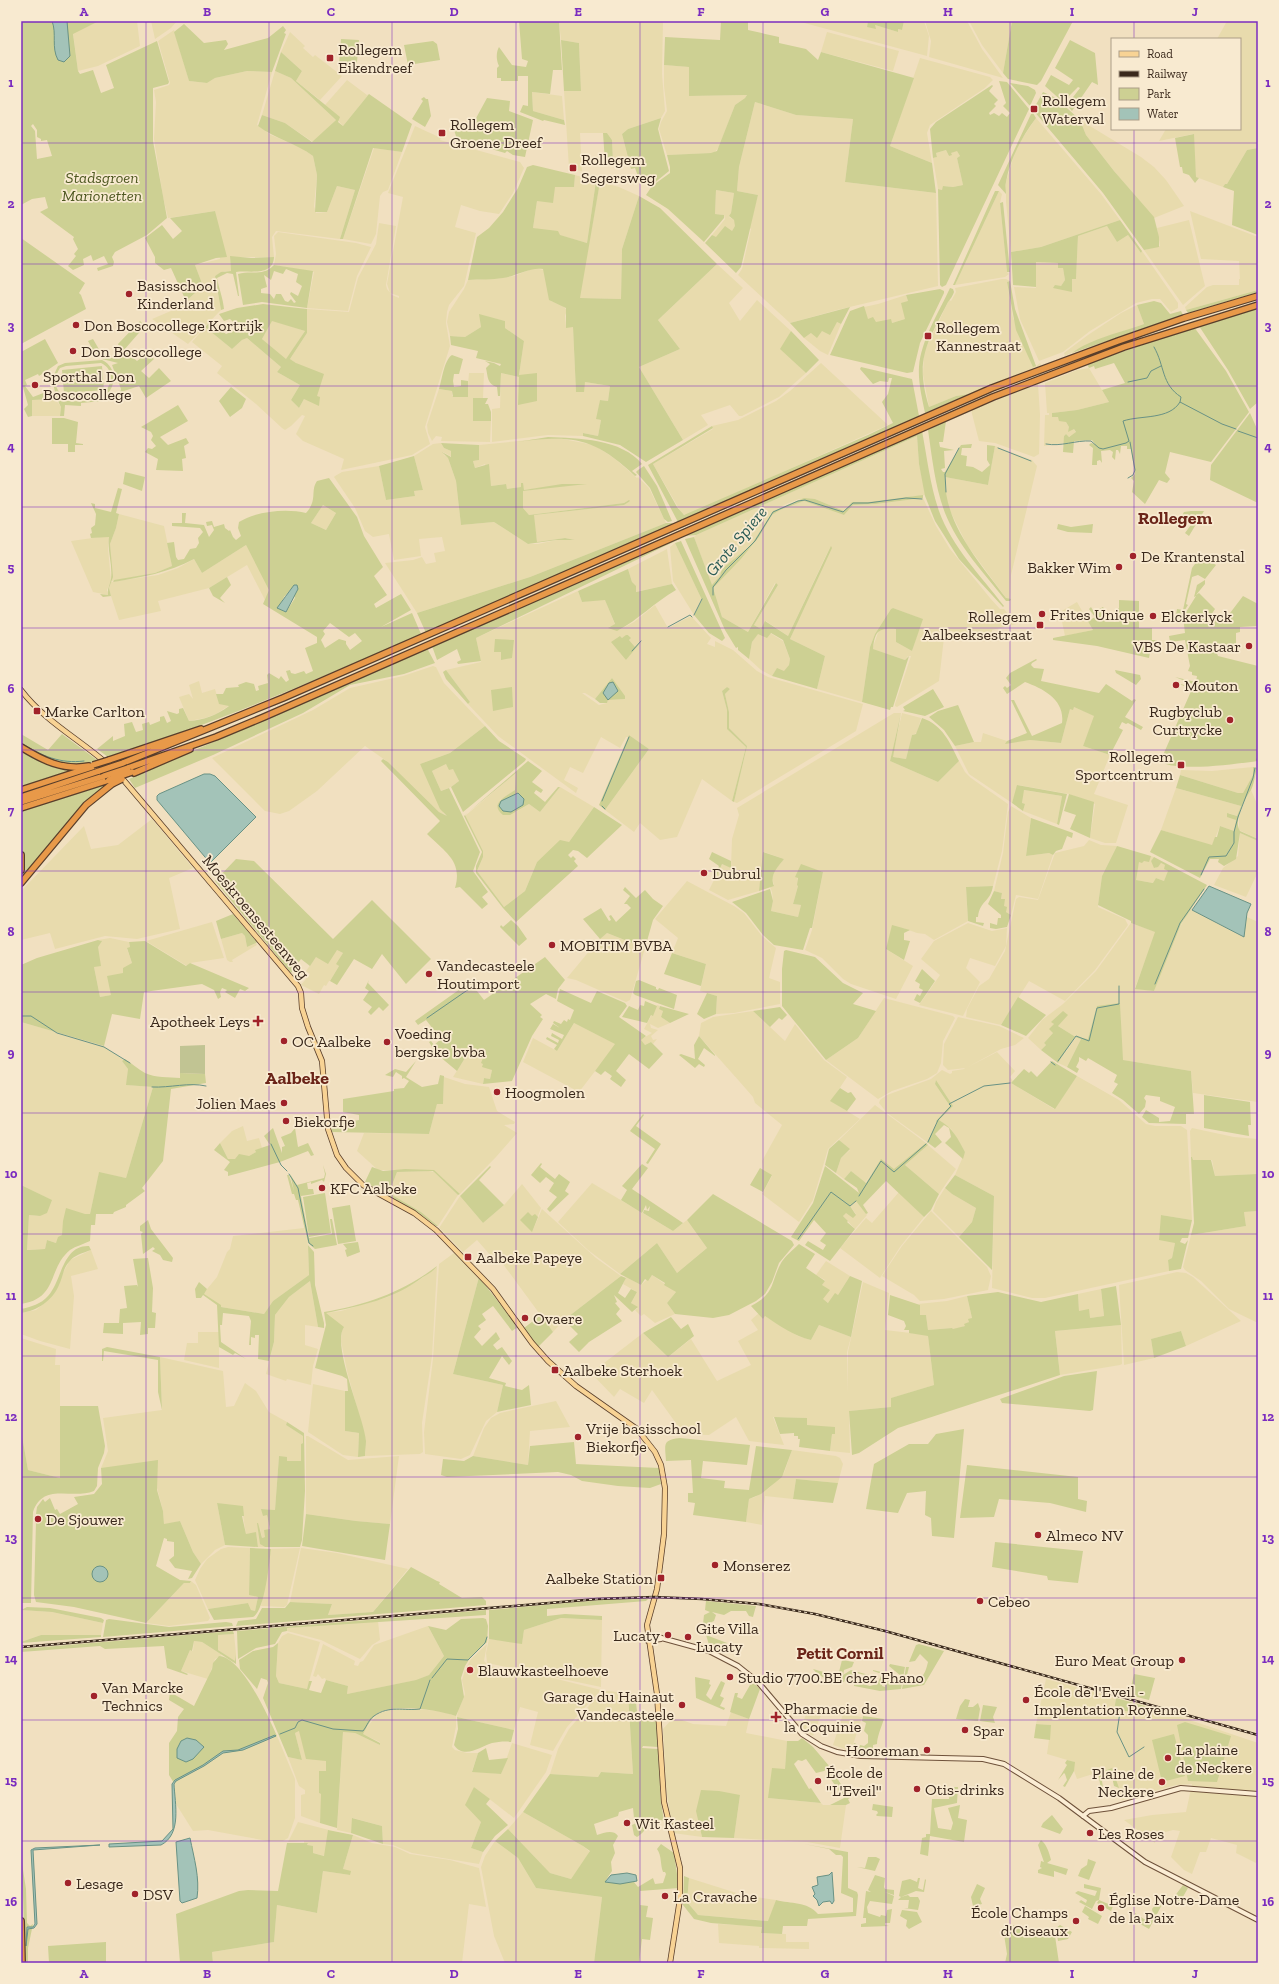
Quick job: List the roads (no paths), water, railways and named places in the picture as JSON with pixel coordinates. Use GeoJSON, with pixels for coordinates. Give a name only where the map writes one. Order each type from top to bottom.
{"type":"FeatureCollection","features":[{"type":"Feature","properties":{"kind":"highway"},"geometry":{"type":"LineString","coordinates":[[21,747],[57,765],[96,767],[123,763],[219,725],[992,388],[1132,335],[1258,296]]}},
{"type":"Feature","properties":{"kind":"highway"},"geometry":{"type":"LineString","coordinates":[[21,808],[108,780],[128,768],[216,737],[986,400],[1124,347],[1258,305]]}},
{"type":"Feature","properties":{"kind":"highway"},"geometry":{"type":"LineString","coordinates":[[21,797],[96,767],[109,760],[210,726],[219,725]]}},
{"type":"Feature","properties":{"kind":"highway"},"geometry":{"type":"LineString","coordinates":[[21,802],[133,773],[206,743],[216,737]]}},
{"type":"Feature","properties":{"kind":"highway"},"geometry":{"type":"LineString","coordinates":[[21,790],[96,767]]}},
{"type":"Feature","properties":{"kind":"highway"},"geometry":{"type":"LineString","coordinates":[[21,883],[108,780]]}},
{"type":"Feature","properties":{"kind":"highway"},"geometry":{"type":"LineString","coordinates":[[21,855],[21,870]]}},
{"type":"Feature","properties":{"kind":"highway"},"geometry":{"type":"LineString","coordinates":[[21,1921],[22,1963]]}},
{"type":"Feature","properties":{"kind":"main road","name":"Moeskroensesteenweg"},"geometry":{"type":"LineString","coordinates":[[21,688],[48,719],[100,757],[136,794],[298,986],[301,993],[302,1008],[308,1027],[323,1063],[328,1129],[338,1155],[346,1168],[364,1185],[414,1213],[436,1230],[493,1289],[532,1343],[548,1361],[576,1386],[633,1425],[645,1437],[655,1452],[664,1476],[665,1510],[661,1555],[654,1597],[648,1618],[648,1639],[657,1694],[664,1796],[669,1826],[680,1868],[680,1899],[670,1963]]}},
{"type":"Feature","properties":{"kind":"main road"},"geometry":{"type":"LineString","coordinates":[[648,1639],[656,1637],[710,1651],[738,1666],[768,1693],[795,1727],[821,1746],[851,1755],[970,1758],[994,1761],[1018,1772],[1059,1798],[1145,1862],[1258,1920]]}},
{"type":"Feature","properties":{"kind":"main road"},"geometry":{"type":"LineString","coordinates":[[1085,1818],[1092,1811],[1181,1788],[1258,1794]]}},
{"type":"Feature","properties":{"kind":"water"},"geometry":{"type":"Polygon","coordinates":[[[52,21],[67,21],[70,56],[64,62],[58,60],[56,55],[52,21]]]}},
{"type":"Feature","properties":{"kind":"water"},"geometry":{"type":"Polygon","coordinates":[[[294,585],[297,585],[298,589],[286,612],[277,608],[290,591],[294,585]]]}},
{"type":"Feature","properties":{"kind":"water"},"geometry":{"type":"Polygon","coordinates":[[[613,682],[618,691],[608,700],[603,693],[609,683],[613,682]]]}},
{"type":"Feature","properties":{"kind":"water"},"geometry":{"type":"Polygon","coordinates":[[[204,774],[215,776],[256,817],[210,863],[157,800],[157,796],[159,794],[204,774]]]}},
{"type":"Feature","properties":{"kind":"water"},"geometry":{"type":"Polygon","coordinates":[[[518,793],[524,799],[523,805],[511,812],[503,811],[499,806],[501,801],[518,793]]]}},
{"type":"Feature","properties":{"kind":"water"},"geometry":{"type":"Polygon","coordinates":[[[1209,886],[1251,904],[1247,913],[1244,937],[1192,910],[1209,886]]]}},
{"type":"Feature","properties":{"kind":"water"},"geometry":{"type":"Polygon","coordinates":[[[100,1566],[106,1568],[108,1574],[106,1580],[100,1582],[94,1580],[92,1574],[94,1568],[100,1566]]]}},
{"type":"Feature","properties":{"kind":"water"},"geometry":{"type":"Polygon","coordinates":[[[275,1735],[276,1736],[243,1750],[223,1753],[204,1766],[176,1781],[174,1784],[176,1809],[175,1826],[168,1840],[161,1845],[109,1847],[109,1844],[162,1841],[173,1829],[172,1784],[175,1780],[203,1765],[223,1751],[238,1750],[275,1735]]]}},
{"type":"Feature","properties":{"kind":"water"},"geometry":{"type":"Polygon","coordinates":[[[187,1738],[196,1740],[204,1747],[193,1759],[186,1762],[177,1758],[177,1749],[181,1741],[187,1738]]]}},
{"type":"Feature","properties":{"kind":"water"},"geometry":{"type":"Polygon","coordinates":[[[190,1838],[195,1860],[198,1890],[197,1898],[182,1903],[180,1901],[176,1842],[190,1838]]]}},
{"type":"Feature","properties":{"kind":"water"},"geometry":{"type":"Polygon","coordinates":[[[100,1845],[33,1850],[37,1924],[34,1928],[28,1929],[26,1946],[27,1927],[33,1927],[35,1924],[31,1850],[35,1848],[100,1845]]]}},
{"type":"Feature","properties":{"kind":"water"},"geometry":{"type":"Polygon","coordinates":[[[832,1872],[834,1901],[832,1904],[830,1901],[823,1902],[819,1906],[817,1900],[813,1896],[815,1894],[812,1887],[818,1885],[817,1877],[829,1875],[832,1872]]]}},
{"type":"Feature","properties":{"kind":"water"},"geometry":{"type":"Polygon","coordinates":[[[627,1873],[636,1875],[637,1881],[620,1884],[605,1882],[611,1875],[627,1873]]]}},
{"type":"Feature","properties":{"kind":"waterway"},"geometry":{"type":"LineString","coordinates":[[1154,347],[1170,386],[1181,397],[1180,402]]}},
{"type":"Feature","properties":{"kind":"waterway"},"geometry":{"type":"LineString","coordinates":[[1128,382],[1147,378],[1151,371],[1161,366]]}},
{"type":"Feature","properties":{"kind":"waterway","name":"Grote Spiere"},"geometry":{"type":"LineString","coordinates":[[1046,444],[1057,445],[1080,441],[1091,441],[1099,448],[1103,449],[1126,443],[1129,441],[1123,421],[1169,412],[1180,402],[1222,424],[1236,429]]}},
{"type":"Feature","properties":{"kind":"waterway","name":"Grote Spiere"},"geometry":{"type":"LineString","coordinates":[[1238,431],[1258,438]]}},
{"type":"Feature","properties":{"kind":"waterway"},"geometry":{"type":"LineString","coordinates":[[1128,478],[1133,475],[1135,470],[1130,442]]}},
{"type":"Feature","properties":{"kind":"waterway","name":"Grote Spiere"},"geometry":{"type":"LineString","coordinates":[[946,492],[945,474],[959,448]]}},
{"type":"Feature","properties":{"kind":"waterway","name":"Grote Spiere"},"geometry":{"type":"LineString","coordinates":[[998,448],[1031,461]]}},
{"type":"Feature","properties":{"kind":"waterway","name":"Grote Spiere"},"geometry":{"type":"LineString","coordinates":[[713,595],[713,587],[726,570],[755,541],[773,512],[798,501],[805,500],[843,512],[853,503],[868,503],[906,498],[922,499]]}},
{"type":"Feature","properties":{"kind":"waterway","name":"Grote Spiere"},"geometry":{"type":"LineString","coordinates":[[694,615],[702,599]]}},
{"type":"Feature","properties":{"kind":"waterway","name":"Grote Spiere"},"geometry":{"type":"LineString","coordinates":[[668,627],[690,615],[692,617]]}},
{"type":"Feature","properties":{"kind":"waterway","name":"Grote Spiere"},"geometry":{"type":"LineString","coordinates":[[632,651],[641,641]]}},
{"type":"Feature","properties":{"kind":"waterway","name":"Grote Spiere"},"geometry":{"type":"LineString","coordinates":[[602,801],[629,737]]}},
{"type":"Feature","properties":{"kind":"waterway"},"geometry":{"type":"LineString","coordinates":[[21,743],[36,752],[51,758],[75,762],[84,761]]}},
{"type":"Feature","properties":{"kind":"waterway"},"geometry":{"type":"LineString","coordinates":[[1257,760],[1258,756]]}},
{"type":"Feature","properties":{"kind":"waterway"},"geometry":{"type":"LineString","coordinates":[[1201,875],[1209,857],[1226,856],[1234,843],[1234,832],[1238,817],[1253,778],[1255,768]]}},
{"type":"Feature","properties":{"kind":"waterway","name":"Grote Spiere"},"geometry":{"type":"LineString","coordinates":[[602,806],[605,809]]}},
{"type":"Feature","properties":{"kind":"waterway"},"geometry":{"type":"LineString","coordinates":[[1155,984],[1180,923],[1204,889]]}},
{"type":"Feature","properties":{"kind":"waterway"},"geometry":{"type":"LineString","coordinates":[[1058,1061],[1076,1036],[1089,1041],[1097,1008],[1119,1004],[1119,986]]}},
{"type":"Feature","properties":{"kind":"waterway"},"geometry":{"type":"LineString","coordinates":[[427,1018],[469,989]]}},
{"type":"Feature","properties":{"kind":"waterway"},"geometry":{"type":"LineString","coordinates":[[21,1016],[31,1016],[57,1033],[104,1047],[130,1063]]}},
{"type":"Feature","properties":{"kind":"waterway"},"geometry":{"type":"LineString","coordinates":[[1051,1062],[1055,1065]]}},
{"type":"Feature","properties":{"kind":"waterway"},"geometry":{"type":"LineString","coordinates":[[928,1142],[938,1120],[951,1106],[949,1104],[984,1086],[1010,1083]]}},
{"type":"Feature","properties":{"kind":"waterway"},"geometry":{"type":"LineString","coordinates":[[152,1087],[186,1085],[206,1086]]}},
{"type":"Feature","properties":{"kind":"waterway"},"geometry":{"type":"LineString","coordinates":[[271,1144],[281,1165],[287,1171]]}},
{"type":"Feature","properties":{"kind":"waterway"},"geometry":{"type":"LineString","coordinates":[[859,1196],[881,1161],[894,1172],[926,1144]]}},
{"type":"Feature","properties":{"kind":"waterway"},"geometry":{"type":"LineString","coordinates":[[289,1174],[298,1188],[309,1243],[313,1246]]}},
{"type":"Feature","properties":{"kind":"waterway"},"geometry":{"type":"LineString","coordinates":[[798,1239],[831,1192],[850,1206],[856,1201]]}},
{"type":"Feature","properties":{"kind":"waterway"},"geometry":{"type":"LineString","coordinates":[[432,1678],[447,1659],[468,1660],[485,1643],[487,1637]]}},
{"type":"Feature","properties":{"kind":"waterway"},"geometry":{"type":"LineString","coordinates":[[280,1734],[295,1728],[298,1722],[302,1720],[333,1729],[363,1731],[374,1716],[385,1711],[391,1709],[420,1709],[430,1680]]}},
{"type":"Feature","properties":{"kind":"waterway"},"geometry":{"type":"LineString","coordinates":[[1120,1712],[1117,1732],[1129,1757],[1144,1747]]}},
{"type":"Feature","properties":{"kind":"railway"},"geometry":{"type":"LineString","coordinates":[[21,1647],[597,1599],[654,1597],[702,1599],[759,1604],[815,1614],[885,1631],[1258,1735]]}},
{"type":"Feature","properties":{"kind":"place","name":"Rollegem Eikendreef"},"geometry":{"type":"Point","coordinates":[330,58]}},
{"type":"Feature","properties":{"kind":"place","name":"Rollegem Waterval"},"geometry":{"type":"Point","coordinates":[1034,109]}},
{"type":"Feature","properties":{"kind":"place","name":"Rollegem Groene Dreef"},"geometry":{"type":"Point","coordinates":[442,133]}},
{"type":"Feature","properties":{"kind":"place","name":"Rollegem Segersweg"},"geometry":{"type":"Point","coordinates":[573,168]}},
{"type":"Feature","properties":{"kind":"place","name":"Basisschool Kinderland"},"geometry":{"type":"Point","coordinates":[129,294]}},
{"type":"Feature","properties":{"kind":"place","name":"Don Boscocollege Kortrijk"},"geometry":{"type":"Point","coordinates":[76,325]}},
{"type":"Feature","properties":{"kind":"place","name":"Rollegem Kannestraat"},"geometry":{"type":"Point","coordinates":[928,336]}},
{"type":"Feature","properties":{"kind":"place","name":"Don Boscocollege"},"geometry":{"type":"Point","coordinates":[73,351]}},
{"type":"Feature","properties":{"kind":"place","name":"Sporthal Don Boscocollege"},"geometry":{"type":"Point","coordinates":[35,385]}},
{"type":"Feature","properties":{"kind":"place","name":"De Krantenstal"},"geometry":{"type":"Point","coordinates":[1133,556]}},
{"type":"Feature","properties":{"kind":"place","name":"Bakker Wim"},"geometry":{"type":"Point","coordinates":[1119,567]}},
{"type":"Feature","properties":{"kind":"place","name":"Frites Unique"},"geometry":{"type":"Point","coordinates":[1042,614]}},
{"type":"Feature","properties":{"kind":"place","name":"Elckerlyck"},"geometry":{"type":"Point","coordinates":[1153,616]}},
{"type":"Feature","properties":{"kind":"place","name":"Rollegem Aalbeeksestraat"},"geometry":{"type":"Point","coordinates":[1040,625]}},
{"type":"Feature","properties":{"kind":"place","name":"VBS De Kastaar"},"geometry":{"type":"Point","coordinates":[1249,646]}},
{"type":"Feature","properties":{"kind":"place","name":"Mouton"},"geometry":{"type":"Point","coordinates":[1176,685]}},
{"type":"Feature","properties":{"kind":"place","name":"Marke Carlton"},"geometry":{"type":"Point","coordinates":[37,711]}},
{"type":"Feature","properties":{"kind":"place","name":"Rugbyclub Curtrycke"},"geometry":{"type":"Point","coordinates":[1230,720]}},
{"type":"Feature","properties":{"kind":"place","name":"Rollegem Sportcentrum"},"geometry":{"type":"Point","coordinates":[1181,765]}},
{"type":"Feature","properties":{"kind":"place","name":"Dubrul"},"geometry":{"type":"Point","coordinates":[704,873]}},
{"type":"Feature","properties":{"kind":"place","name":"MOBITIM BVBA"},"geometry":{"type":"Point","coordinates":[552,945]}},
{"type":"Feature","properties":{"kind":"place","name":"Vandecasteele Houtimport"},"geometry":{"type":"Point","coordinates":[429,974]}},
{"type":"Feature","properties":{"kind":"place","name":"Apotheek Leys"},"geometry":{"type":"Point","coordinates":[258,1021]}},
{"type":"Feature","properties":{"kind":"place","name":"OC Aalbeke"},"geometry":{"type":"Point","coordinates":[284,1041]}},
{"type":"Feature","properties":{"kind":"place","name":"Voeding bergske bvba"},"geometry":{"type":"Point","coordinates":[387,1042]}},
{"type":"Feature","properties":{"kind":"place","name":"Hoogmolen"},"geometry":{"type":"Point","coordinates":[497,1092]}},
{"type":"Feature","properties":{"kind":"place","name":"Jolien Maes"},"geometry":{"type":"Point","coordinates":[284,1103]}},
{"type":"Feature","properties":{"kind":"place","name":"Biekorfje"},"geometry":{"type":"Point","coordinates":[286,1121]}},
{"type":"Feature","properties":{"kind":"place","name":"KFC Aalbeke"},"geometry":{"type":"Point","coordinates":[322,1188]}},
{"type":"Feature","properties":{"kind":"place","name":"Aalbeke Papeye"},"geometry":{"type":"Point","coordinates":[468,1257]}},
{"type":"Feature","properties":{"kind":"place","name":"Ovaere"},"geometry":{"type":"Point","coordinates":[525,1318]}},
{"type":"Feature","properties":{"kind":"place","name":"Aalbeke Sterhoek"},"geometry":{"type":"Point","coordinates":[555,1370]}},
{"type":"Feature","properties":{"kind":"place","name":"Vrije basisschool Biekorfje"},"geometry":{"type":"Point","coordinates":[578,1437]}},
{"type":"Feature","properties":{"kind":"place","name":"De Sjouwer"},"geometry":{"type":"Point","coordinates":[38,1519]}},
{"type":"Feature","properties":{"kind":"place","name":"Almeco NV"},"geometry":{"type":"Point","coordinates":[1038,1535]}},
{"type":"Feature","properties":{"kind":"place","name":"Monserez"},"geometry":{"type":"Point","coordinates":[715,1565]}},
{"type":"Feature","properties":{"kind":"place","name":"Aalbeke Station"},"geometry":{"type":"Point","coordinates":[661,1578]}},
{"type":"Feature","properties":{"kind":"place","name":"Cebeo"},"geometry":{"type":"Point","coordinates":[980,1601]}},
{"type":"Feature","properties":{"kind":"place","name":"Lucaty"},"geometry":{"type":"Point","coordinates":[668,1635]}},
{"type":"Feature","properties":{"kind":"place","name":"Gite Villa Lucaty"},"geometry":{"type":"Point","coordinates":[688,1637]}},
{"type":"Feature","properties":{"kind":"place","name":"Euro Meat Group"},"geometry":{"type":"Point","coordinates":[1182,1660]}},
{"type":"Feature","properties":{"kind":"place","name":"Blauwkasteelhoeve"},"geometry":{"type":"Point","coordinates":[470,1670]}},
{"type":"Feature","properties":{"kind":"place","name":"Studio 7700.BE chez Fhano"},"geometry":{"type":"Point","coordinates":[730,1677]}},
{"type":"Feature","properties":{"kind":"place","name":"Van Marcke Technics"},"geometry":{"type":"Point","coordinates":[94,1696]}},
{"type":"Feature","properties":{"kind":"place","name":"École de l'Eveil - Implentation Royenne"},"geometry":{"type":"Point","coordinates":[1026,1700]}},
{"type":"Feature","properties":{"kind":"place","name":"Garage du Hainaut Vandecasteele"},"geometry":{"type":"Point","coordinates":[682,1705]}},
{"type":"Feature","properties":{"kind":"place","name":"Pharmacie de la Coquinie"},"geometry":{"type":"Point","coordinates":[776,1717]}},
{"type":"Feature","properties":{"kind":"place","name":"Spar"},"geometry":{"type":"Point","coordinates":[965,1730]}},
{"type":"Feature","properties":{"kind":"place","name":"Hooreman"},"geometry":{"type":"Point","coordinates":[927,1750]}},
{"type":"Feature","properties":{"kind":"place","name":"La plaine de Neckere"},"geometry":{"type":"Point","coordinates":[1168,1758]}},
{"type":"Feature","properties":{"kind":"place","name":"École de \"L'Eveil\""},"geometry":{"type":"Point","coordinates":[818,1781]}},
{"type":"Feature","properties":{"kind":"place","name":"Plaine de Neckere"},"geometry":{"type":"Point","coordinates":[1162,1782]}},
{"type":"Feature","properties":{"kind":"place","name":"Otis-drinks"},"geometry":{"type":"Point","coordinates":[917,1789]}},
{"type":"Feature","properties":{"kind":"place","name":"Wit Kasteel"},"geometry":{"type":"Point","coordinates":[627,1823]}},
{"type":"Feature","properties":{"kind":"place","name":"Les Roses"},"geometry":{"type":"Point","coordinates":[1090,1833]}},
{"type":"Feature","properties":{"kind":"place","name":"Lesage"},"geometry":{"type":"Point","coordinates":[68,1883]}},
{"type":"Feature","properties":{"kind":"place","name":"DSV"},"geometry":{"type":"Point","coordinates":[135,1894]}},
{"type":"Feature","properties":{"kind":"place","name":"La Cravache"},"geometry":{"type":"Point","coordinates":[665,1896]}},
{"type":"Feature","properties":{"kind":"place","name":"Église Notre-Dame de la Paix"},"geometry":{"type":"Point","coordinates":[1101,1908]}},
{"type":"Feature","properties":{"kind":"place","name":"École Champs d'Oiseaux"},"geometry":{"type":"Point","coordinates":[1076,1921]}},
{"type":"Feature","properties":{"kind":"district","name":"Rollegem"},"geometry":{"type":"Point","coordinates":[1175,518]}},
{"type":"Feature","properties":{"kind":"district","name":"Aalbeke"},"geometry":{"type":"Point","coordinates":[297,1078]}},
{"type":"Feature","properties":{"kind":"district","name":"Petit Cornil"},"geometry":{"type":"Point","coordinates":[840,1653]}},
{"type":"Feature","properties":{"kind":"park label","name":"Stadsgroen Marionetten"},"geometry":{"type":"Point","coordinates":[102,186]}}]}
